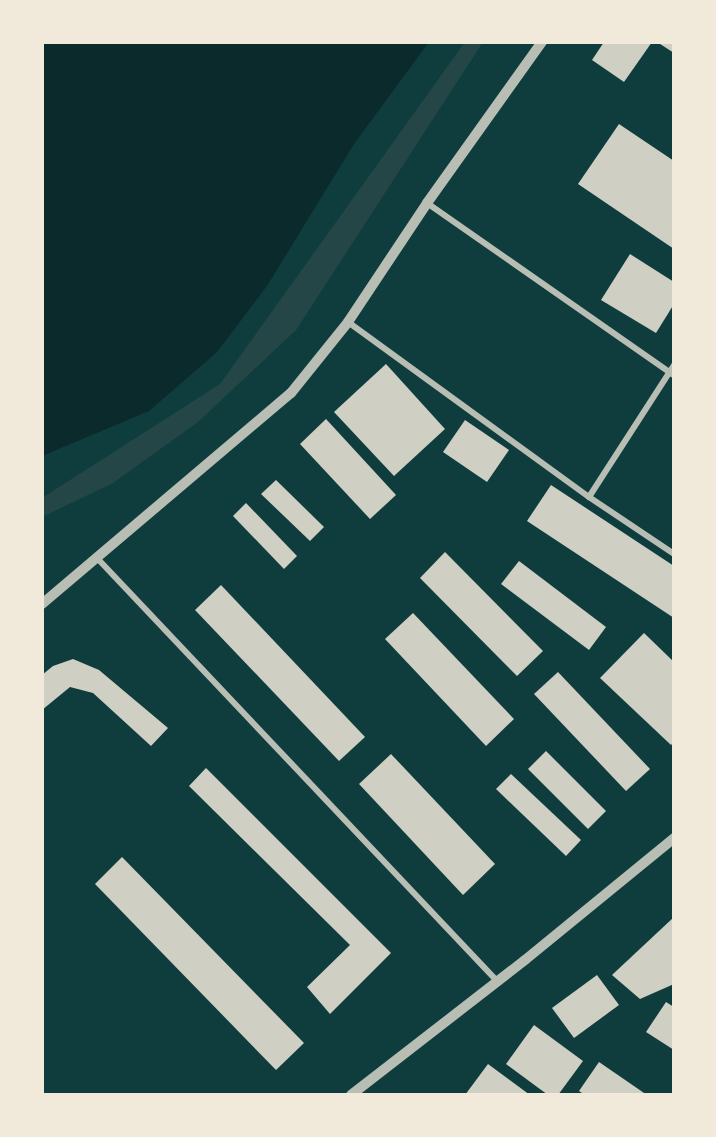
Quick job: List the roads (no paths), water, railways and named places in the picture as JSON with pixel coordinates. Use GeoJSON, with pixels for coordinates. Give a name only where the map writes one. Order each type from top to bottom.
{"type":"FeatureCollection","features":[{"type":"Feature","properties":{"kind":"street"},"geometry":{"type":"LineString","coordinates":[[42,604],[291,393],[348,322],[427,204],[542,42]]}},
{"type":"Feature","properties":{"kind":"street"},"geometry":{"type":"LineString","coordinates":[[427,204],[672,373]]}},
{"type":"Feature","properties":{"kind":"street"},"geometry":{"type":"LineString","coordinates":[[348,322],[589,496],[674,554]]}},
{"type":"Feature","properties":{"kind":"street"},"geometry":{"type":"LineString","coordinates":[[589,496],[672,373],[674,365]]}},
{"type":"Feature","properties":{"kind":"street"},"geometry":{"type":"LineString","coordinates":[[97,558],[496,980]]}},
{"type":"Feature","properties":{"kind":"street"},"geometry":{"type":"LineString","coordinates":[[351,1095],[674,838]]}}]}
